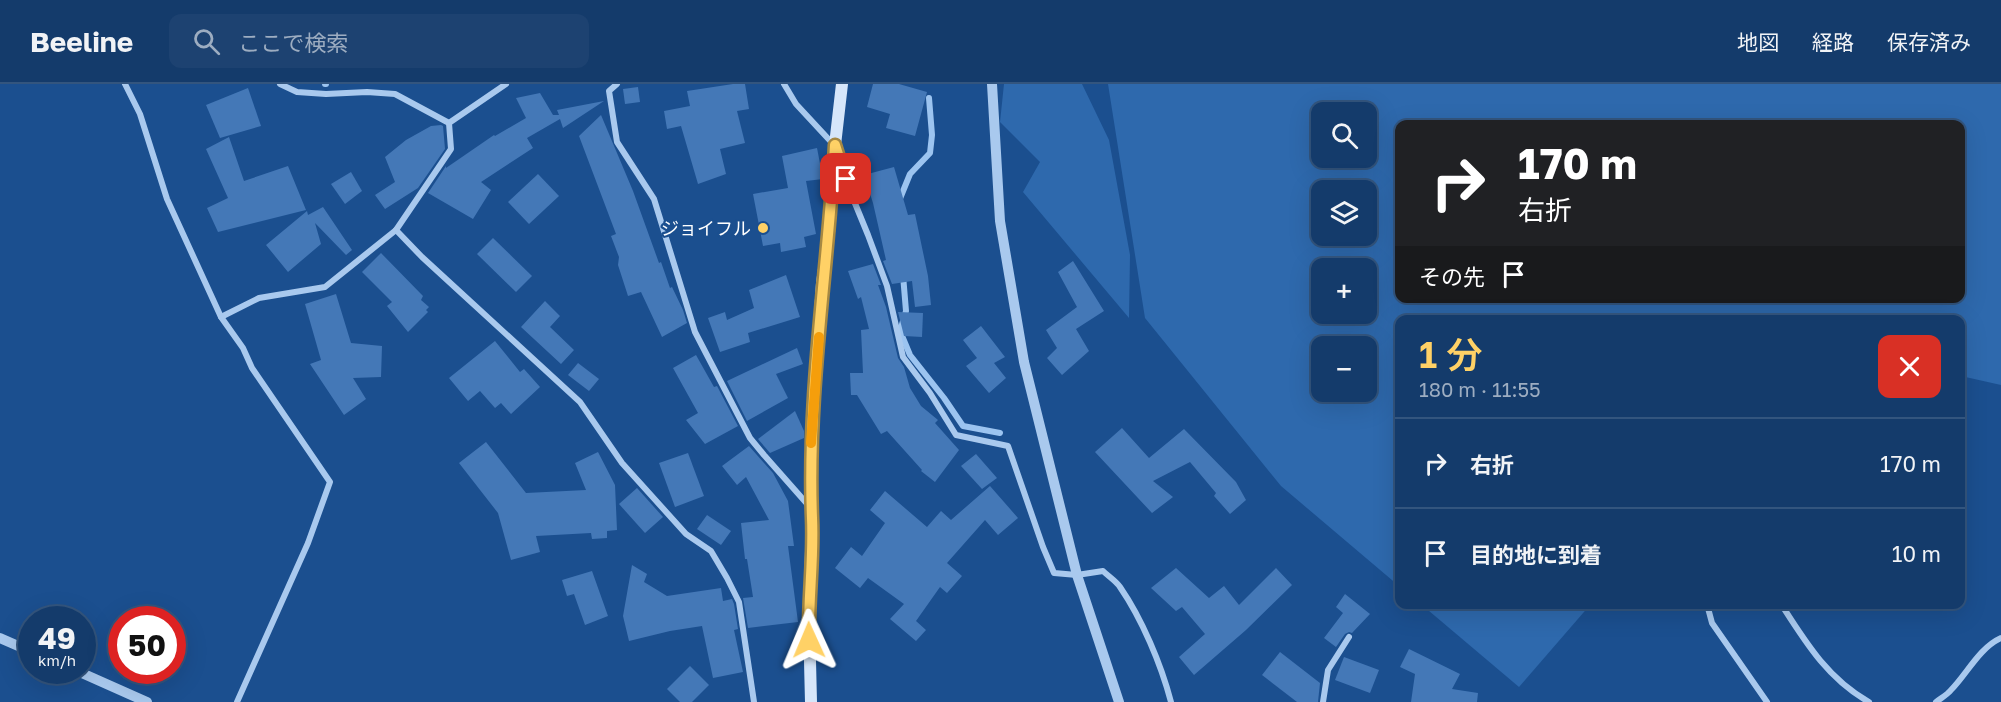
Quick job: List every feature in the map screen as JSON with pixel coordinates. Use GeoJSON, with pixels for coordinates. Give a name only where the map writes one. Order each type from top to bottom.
{"type":"FeatureCollection","features":[{"type":"Feature","properties":{"kind":"main road"},"geometry":{"type":"LineString","coordinates":[[811,702],[808,620],[812,517],[811,452],[822,283],[829,232],[842,84]]}},
{"type":"Feature","properties":{"kind":"street"},"geometry":{"type":"LineString","coordinates":[[125,84],[140,114],[167,199],[221,317],[243,348],[252,368],[330,482],[309,543],[237,702]]}},
{"type":"Feature","properties":{"kind":"street"},"geometry":{"type":"LineString","coordinates":[[280,84],[297,92],[395,94],[449,123]]}},
{"type":"Feature","properties":{"kind":"street"},"geometry":{"type":"LineString","coordinates":[[449,123],[506,84]]}},
{"type":"Feature","properties":{"kind":"street"},"geometry":{"type":"LineString","coordinates":[[617,84],[609,91],[617,142],[654,199],[695,332],[750,438],[811,508]]}},
{"type":"Feature","properties":{"kind":"street"},"geometry":{"type":"LineString","coordinates":[[784,84],[796,104],[835,145],[887,286],[903,357],[930,393],[956,435],[1008,446],[1042,548],[1054,573],[1077,575],[1103,571],[1119,585],[1138,617],[1166,681],[1172,702]]}},
{"type":"Feature","properties":{"kind":"street"},"geometry":{"type":"LineString","coordinates":[[993,84],[1000,221],[1024,362],[1077,575],[1119,702]]}},
{"type":"Feature","properties":{"kind":"street"},"geometry":{"type":"LineString","coordinates":[[221,317],[259,298],[325,287],[396,230],[451,149],[449,123]]}},
{"type":"Feature","properties":{"kind":"street"},"geometry":{"type":"LineString","coordinates":[[396,230],[422,258],[579,402],[622,463],[686,534],[711,552],[739,602],[754,702]]}},
{"type":"Feature","properties":{"kind":"street"},"geometry":{"type":"LineString","coordinates":[[1708,609],[1712,623],[1767,702]]}},
{"type":"Feature","properties":{"kind":"street"},"geometry":{"type":"LineString","coordinates":[[1784,609],[1809,647],[1834,678],[1869,702]]}},
{"type":"Feature","properties":{"kind":"street"},"geometry":{"type":"LineString","coordinates":[[1323,702],[1328,670],[1349,637]]}},
{"type":"Feature","properties":{"kind":"street"},"geometry":{"type":"LineString","coordinates":[[0,638],[18,646]]}},
{"type":"Feature","properties":{"kind":"street"},"geometry":{"type":"LineString","coordinates":[[1936,702],[1950,691],[1994,641],[2001,638]]}},
{"type":"Feature","properties":{"kind":"street"},"geometry":{"type":"LineString","coordinates":[[96,679],[147,702]]}},
{"type":"Feature","properties":{"kind":"shaded area"},"geometry":{"type":"Polygon","coordinates":[[[1004,84],[1082,84],[1109,140],[1130,255],[1129,318],[1023,192],[1040,162],[1000,122],[1004,84]]]}},
{"type":"Feature","properties":{"kind":"shaded area"},"geometry":{"type":"Polygon","coordinates":[[[1108,84],[2001,84],[2001,385],[1965,377],[1965,315],[1395,315],[1395,583],[1281,486],[1145,318],[1108,84]]]}},
{"type":"Feature","properties":{"kind":"shaded area"},"geometry":{"type":"Polygon","coordinates":[[[1427,609],[1587,609],[1519,687],[1427,609]]]}},
{"type":"Feature","properties":{"kind":"building"},"geometry":{"type":"Polygon","coordinates":[[[745,84],[749,109],[737,111],[745,143],[720,149],[726,174],[698,184],[681,126],[667,129],[664,111],[690,106],[687,91],[745,84]]]}},
{"type":"Feature","properties":{"kind":"building"},"geometry":{"type":"Polygon","coordinates":[[[873,84],[899,84],[927,92],[915,136],[886,128],[890,114],[867,107],[873,84]]]}},
{"type":"Feature","properties":{"kind":"building"},"geometry":{"type":"Polygon","coordinates":[[[638,87],[640,102],[625,104],[623,89],[638,87]]]}},
{"type":"Feature","properties":{"kind":"building"},"geometry":{"type":"Polygon","coordinates":[[[248,88],[261,126],[220,138],[206,105],[248,88]]]}},
{"type":"Feature","properties":{"kind":"building"},"geometry":{"type":"Polygon","coordinates":[[[540,93],[553,115],[559,115],[557,110],[604,101],[563,128],[560,119],[527,138],[533,148],[481,182],[491,190],[473,219],[428,193],[446,166],[446,168],[494,135],[526,118],[516,98],[540,93]]]}},
{"type":"Feature","properties":{"kind":"building"},"geometry":{"type":"Polygon","coordinates":[[[601,115],[633,191],[659,263],[661,262],[670,288],[672,287],[687,323],[662,337],[641,292],[628,296],[618,265],[619,257],[611,236],[616,234],[579,136],[601,115]]]}},
{"type":"Feature","properties":{"kind":"building"},"geometry":{"type":"Polygon","coordinates":[[[431,126],[443,126],[445,149],[418,188],[385,209],[375,195],[395,182],[385,157],[406,140],[431,126]]]}},
{"type":"Feature","properties":{"kind":"building"},"geometry":{"type":"Polygon","coordinates":[[[229,137],[244,181],[288,166],[306,210],[218,232],[207,208],[228,198],[206,149],[229,137]]]}},
{"type":"Feature","properties":{"kind":"building"},"geometry":{"type":"Polygon","coordinates":[[[817,148],[823,179],[806,181],[816,234],[804,237],[806,247],[781,252],[780,243],[763,246],[753,194],[788,188],[782,156],[817,148]]]}},
{"type":"Feature","properties":{"kind":"building"},"geometry":{"type":"Polygon","coordinates":[[[894,167],[908,215],[915,214],[928,276],[931,305],[915,307],[912,281],[892,284],[883,261],[886,260],[864,175],[894,167]]]}},
{"type":"Feature","properties":{"kind":"building"},"geometry":{"type":"Polygon","coordinates":[[[351,172],[362,191],[345,204],[331,184],[351,172]]]}},
{"type":"Feature","properties":{"kind":"building"},"geometry":{"type":"Polygon","coordinates":[[[538,174],[559,196],[529,224],[508,202],[538,174]]]}},
{"type":"Feature","properties":{"kind":"building"},"geometry":{"type":"Polygon","coordinates":[[[323,207],[352,250],[346,255],[315,223],[321,244],[288,272],[266,245],[307,211],[308,215],[323,207]]]}},
{"type":"Feature","properties":{"kind":"building"},"geometry":{"type":"Polygon","coordinates":[[[493,238],[532,276],[516,292],[477,254],[493,238]]]}},
{"type":"Feature","properties":{"kind":"building"},"geometry":{"type":"Polygon","coordinates":[[[381,253],[423,296],[421,300],[429,307],[426,310],[428,312],[408,332],[387,306],[392,302],[362,272],[381,253]]]}},
{"type":"Feature","properties":{"kind":"building"},"geometry":{"type":"Polygon","coordinates":[[[1073,261],[1104,311],[1076,329],[1089,351],[1062,375],[1047,358],[1057,348],[1046,330],[1077,307],[1058,272],[1073,261]]]}},
{"type":"Feature","properties":{"kind":"building"},"geometry":{"type":"Polygon","coordinates":[[[873,264],[881,285],[878,285],[886,307],[898,358],[904,367],[910,388],[921,406],[938,420],[935,423],[959,450],[935,482],[921,471],[887,431],[881,434],[857,395],[851,395],[850,373],[863,373],[861,330],[869,329],[861,297],[858,299],[848,271],[873,264]]]}},
{"type":"Feature","properties":{"kind":"building"},"geometry":{"type":"Polygon","coordinates":[[[786,275],[800,317],[748,333],[750,342],[720,352],[708,318],[725,312],[727,320],[754,308],[749,290],[786,275]]]}},
{"type":"Feature","properties":{"kind":"building"},"geometry":{"type":"Polygon","coordinates":[[[336,294],[351,343],[382,346],[381,377],[353,378],[366,399],[344,415],[310,364],[321,360],[305,304],[336,294]]]}},
{"type":"Feature","properties":{"kind":"building"},"geometry":{"type":"Polygon","coordinates":[[[545,301],[560,316],[550,327],[574,350],[561,364],[521,327],[545,301]]]}},
{"type":"Feature","properties":{"kind":"building"},"geometry":{"type":"Polygon","coordinates":[[[898,312],[923,313],[922,337],[904,336],[898,312]]]}},
{"type":"Feature","properties":{"kind":"building"},"geometry":{"type":"Polygon","coordinates":[[[981,326],[1005,357],[994,363],[1006,378],[989,393],[966,366],[977,358],[963,340],[981,326]]]}},
{"type":"Feature","properties":{"kind":"building"},"geometry":{"type":"Polygon","coordinates":[[[495,341],[520,372],[524,369],[540,387],[511,414],[501,403],[495,408],[480,391],[468,401],[449,378],[495,341]]]}},
{"type":"Feature","properties":{"kind":"building"},"geometry":{"type":"Polygon","coordinates":[[[797,348],[803,364],[776,374],[788,398],[747,421],[727,381],[797,348]]]}},
{"type":"Feature","properties":{"kind":"building"},"geometry":{"type":"Polygon","coordinates":[[[696,355],[714,387],[717,386],[738,426],[705,444],[686,420],[698,413],[673,368],[696,355]]]}},
{"type":"Feature","properties":{"kind":"building"},"geometry":{"type":"Polygon","coordinates":[[[578,363],[599,379],[589,391],[568,375],[578,363]]]}},
{"type":"Feature","properties":{"kind":"building"},"geometry":{"type":"Polygon","coordinates":[[[795,411],[804,431],[804,438],[770,453],[758,439],[795,411]]]}},
{"type":"Feature","properties":{"kind":"building"},"geometry":{"type":"Polygon","coordinates":[[[1122,428],[1149,458],[1184,429],[1236,482],[1246,500],[1230,514],[1190,462],[1153,481],[1173,497],[1152,513],[1095,452],[1122,428]]]}},
{"type":"Feature","properties":{"kind":"building"},"geometry":{"type":"Polygon","coordinates":[[[486,442],[526,493],[586,490],[575,463],[598,452],[615,485],[617,530],[607,531],[607,538],[592,539],[591,533],[536,536],[540,552],[511,560],[498,513],[459,463],[486,442]]]}},
{"type":"Feature","properties":{"kind":"building"},"geometry":{"type":"Polygon","coordinates":[[[749,446],[773,473],[788,501],[794,546],[788,546],[798,622],[748,628],[743,598],[753,597],[747,559],[745,559],[741,523],[769,520],[746,477],[737,485],[722,466],[749,446]]]}},
{"type":"Feature","properties":{"kind":"building"},"geometry":{"type":"Polygon","coordinates":[[[688,453],[704,496],[675,507],[659,463],[688,453]]]}},
{"type":"Feature","properties":{"kind":"building"},"geometry":{"type":"Polygon","coordinates":[[[976,454],[997,478],[982,489],[961,466],[976,454]]]}},
{"type":"Feature","properties":{"kind":"building"},"geometry":{"type":"Polygon","coordinates":[[[990,486],[1018,518],[998,535],[985,520],[947,563],[962,576],[947,593],[940,587],[916,621],[926,630],[916,641],[890,619],[904,604],[868,578],[860,588],[835,568],[851,547],[862,556],[885,523],[870,510],[885,491],[927,527],[941,511],[951,520],[990,486]]]}},
{"type":"Feature","properties":{"kind":"building"},"geometry":{"type":"Polygon","coordinates":[[[637,488],[663,517],[645,533],[619,504],[637,488]]]}},
{"type":"Feature","properties":{"kind":"building"},"geometry":{"type":"Polygon","coordinates":[[[707,515],[731,531],[721,545],[697,529],[707,515]]]}},
{"type":"Feature","properties":{"kind":"building"},"geometry":{"type":"Polygon","coordinates":[[[632,565],[647,574],[644,582],[667,596],[721,588],[723,601],[732,599],[734,604],[738,629],[734,630],[743,672],[713,678],[702,626],[629,641],[623,616],[632,565]]]}},
{"type":"Feature","properties":{"kind":"building"},"geometry":{"type":"Polygon","coordinates":[[[1176,568],[1209,598],[1224,586],[1239,605],[1276,568],[1292,585],[1246,630],[1194,675],[1179,657],[1205,634],[1182,607],[1176,611],[1151,588],[1176,568]]]}},
{"type":"Feature","properties":{"kind":"building"},"geometry":{"type":"Polygon","coordinates":[[[592,571],[608,616],[585,625],[574,594],[567,596],[562,580],[592,571]]]}},
{"type":"Feature","properties":{"kind":"building"},"geometry":{"type":"Polygon","coordinates":[[[1345,594],[1370,614],[1352,633],[1345,634],[1336,647],[1324,638],[1343,613],[1336,607],[1345,594]]]}},
{"type":"Feature","properties":{"kind":"building"},"geometry":{"type":"Polygon","coordinates":[[[1409,649],[1460,674],[1452,689],[1478,693],[1477,702],[1411,702],[1415,674],[1400,667],[1409,649]]]}},
{"type":"Feature","properties":{"kind":"building"},"geometry":{"type":"Polygon","coordinates":[[[1280,652],[1320,683],[1318,702],[1297,702],[1262,675],[1280,652]]]}},
{"type":"Feature","properties":{"kind":"building"},"geometry":{"type":"Polygon","coordinates":[[[1344,657],[1379,670],[1370,693],[1335,680],[1344,657]]]}},
{"type":"Feature","properties":{"kind":"building"},"geometry":{"type":"Polygon","coordinates":[[[690,666],[709,685],[692,702],[680,702],[667,689],[690,666]]]}},
{"type":"Feature","properties":{"kind":"waterway"},"geometry":{"type":"LineString","coordinates":[[899,201],[910,174],[930,153],[932,135],[929,98]]}},
{"type":"Feature","properties":{"kind":"waterway"},"geometry":{"type":"LineString","coordinates":[[903,275],[906,311],[900,331],[910,355],[963,426],[1000,433]]}},
{"type":"Feature","properties":{"kind":"slow traffic"},"geometry":{"type":"LineString","coordinates":[[811,443],[819,337]]}},
{"type":"Feature","properties":{"kind":"place","name":"ジョイフル"},"geometry":{"type":"Point","coordinates":[763,228]}},
{"type":"Feature","properties":{"kind":"route"},"geometry":{"type":"LineString","coordinates":[[809,640],[811,452],[822,283],[829,232],[835,145],[846,179]]}}]}
